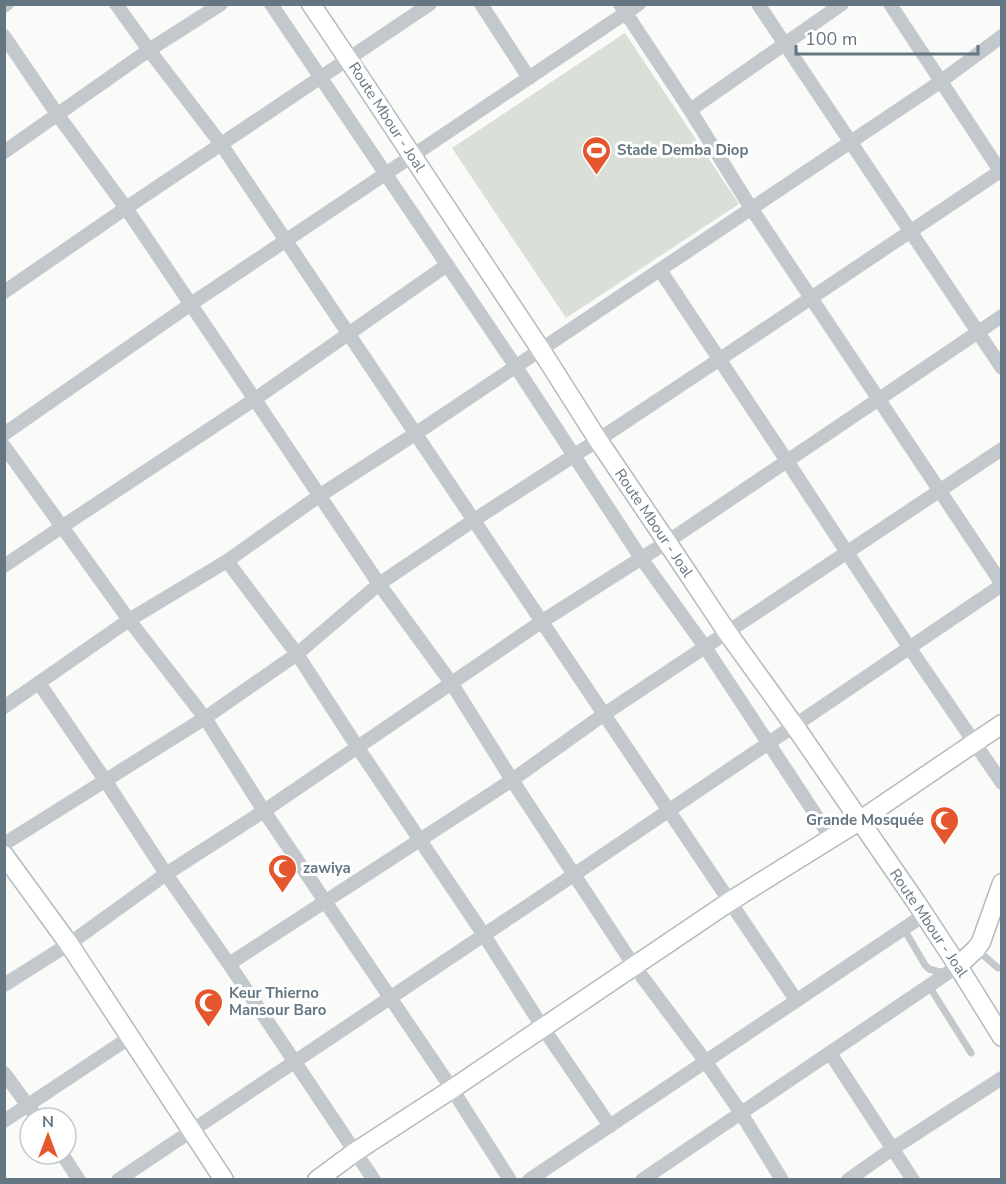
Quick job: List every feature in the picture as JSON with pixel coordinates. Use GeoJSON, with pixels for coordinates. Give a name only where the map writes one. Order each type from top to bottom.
{"type":"FeatureCollection","features":[{"type":"Feature","properties":{"kind":"main road","name":"Route Mbour - Joal"},"geometry":{"type":"LineString","coordinates":[[311,4],[727,632],[794,725],[924,915],[952,970],[1002,1037]]}},
{"type":"Feature","properties":{"kind":"main road"},"geometry":{"type":"LineString","coordinates":[[316,1179],[729,902],[859,821],[1002,724]]}},
{"type":"Feature","properties":{"kind":"main road"},"geometry":{"type":"LineString","coordinates":[[4,855],[69,944],[224,1179]]}},
{"type":"Feature","properties":{"kind":"main road"},"geometry":{"type":"LineString","coordinates":[[952,970],[976,949],[985,934],[1001,886]]}},
{"type":"Feature","properties":{"kind":"street"},"geometry":{"type":"LineString","coordinates":[[116,4],[222,144],[796,1000]]}},
{"type":"Feature","properties":{"kind":"street"},"geometry":{"type":"LineString","coordinates":[[4,152],[149,50],[220,4]]}},
{"type":"Feature","properties":{"kind":"street"},"geometry":{"type":"LineString","coordinates":[[271,4],[516,367],[641,558],[705,647],[831,838]]}},
{"type":"Feature","properties":{"kind":"street"},"geometry":{"type":"LineString","coordinates":[[4,292],[430,4]]}},
{"type":"Feature","properties":{"kind":"street"},"geometry":{"type":"LineString","coordinates":[[481,4],[529,78]]}},
{"type":"Feature","properties":{"kind":"street"},"geometry":{"type":"LineString","coordinates":[[4,434],[191,304],[529,78],[623,9],[639,4]]}},
{"type":"Feature","properties":{"kind":"street"},"geometry":{"type":"LineString","coordinates":[[758,4],[1002,368]]}},
{"type":"Feature","properties":{"kind":"street"},"geometry":{"type":"LineString","coordinates":[[690,110],[842,4]]}},
{"type":"Feature","properties":{"kind":"street"},"geometry":{"type":"LineString","coordinates":[[4,844],[205,718],[297,654],[379,584],[1001,172],[890,4]]}},
{"type":"Feature","properties":{"kind":"street"},"geometry":{"type":"LineString","coordinates":[[118,1179],[1002,585],[811,298],[623,9]]}},
{"type":"Feature","properties":{"kind":"street"},"geometry":{"type":"LineString","coordinates":[[4,36],[57,114],[126,208],[379,584],[452,684],[634,966],[706,1062],[782,1179]]}},
{"type":"Feature","properties":{"kind":"street"},"geometry":{"type":"LineString","coordinates":[[4,706],[129,620],[227,561],[320,496],[516,367],[940,82],[1002,36]]}},
{"type":"Feature","properties":{"kind":"street"},"geometry":{"type":"LineString","coordinates":[[4,566],[255,399],[447,265]]}},
{"type":"Feature","properties":{"kind":"street"},"geometry":{"type":"LineString","coordinates":[[660,270],[909,647],[1002,783]]}},
{"type":"Feature","properties":{"kind":"street"},"geometry":{"type":"LineString","coordinates":[[4,985],[69,944],[166,874],[358,748],[542,622],[668,542],[1002,316]]}},
{"type":"Feature","properties":{"kind":"street"},"geometry":{"type":"LineString","coordinates":[[4,446],[129,620],[205,718],[324,902],[452,1089],[510,1179]]}},
{"type":"Feature","properties":{"kind":"street"},"geometry":{"type":"LineString","coordinates":[[229,964],[512,780],[603,715],[1002,449]]}},
{"type":"Feature","properties":{"kind":"street"},"geometry":{"type":"LineString","coordinates":[[227,561],[297,654],[610,1126]]}},
{"type":"Feature","properties":{"kind":"street"},"geometry":{"type":"LineString","coordinates":[[39,683],[374,1179]]}},
{"type":"Feature","properties":{"kind":"street"},"geometry":{"type":"LineString","coordinates":[[529,1179],[924,915]]}},
{"type":"Feature","properties":{"kind":"street"},"geometry":{"type":"LineString","coordinates":[[643,1179],[952,970]]}},
{"type":"Feature","properties":{"kind":"street"},"geometry":{"type":"LineString","coordinates":[[4,1073],[28,1106],[129,1038]]}},
{"type":"Feature","properties":{"kind":"street"},"geometry":{"type":"LineString","coordinates":[[830,1053],[913,1179]]}},
{"type":"Feature","properties":{"kind":"street"},"geometry":{"type":"LineString","coordinates":[[848,1179],[1002,1078]]}},
{"type":"Feature","properties":{"kind":"street"},"geometry":{"type":"LineString","coordinates":[[4,1121],[18,1112]]}},
{"type":"Feature","properties":{"kind":"street"},"geometry":{"type":"LineString","coordinates":[[70,1166],[79,1179]]}},
{"type":"Feature","properties":{"kind":"lane"},"geometry":{"type":"LineString","coordinates":[[904,929],[929,969],[952,970]]}},
{"type":"Feature","properties":{"kind":"lane"},"geometry":{"type":"LineString","coordinates":[[976,949],[998,968],[1002,968]]}},
{"type":"Feature","properties":{"kind":"lane"},"geometry":{"type":"LineString","coordinates":[[928,986],[971,1053]]}},
{"type":"Feature","properties":{"kind":"shaded area","name":"Stade Demba Diop"},"geometry":{"type":"Polygon","coordinates":[[[625,33],[739,204],[566,318],[452,148],[625,33]]]}},
{"type":"Feature","properties":{"kind":"place","name":"Stade Demba Diop"},"geometry":{"type":"Point","coordinates":[596,176]}},
{"type":"Feature","properties":{"kind":"place","name":"Grande Mosquée"},"geometry":{"type":"Point","coordinates":[945,846]}},
{"type":"Feature","properties":{"kind":"place","name":"zawiya"},"geometry":{"type":"Point","coordinates":[282,894]}},
{"type":"Feature","properties":{"kind":"place","name":"Keur Thierno Mansour Baro"},"geometry":{"type":"Point","coordinates":[208,1028]}}]}
